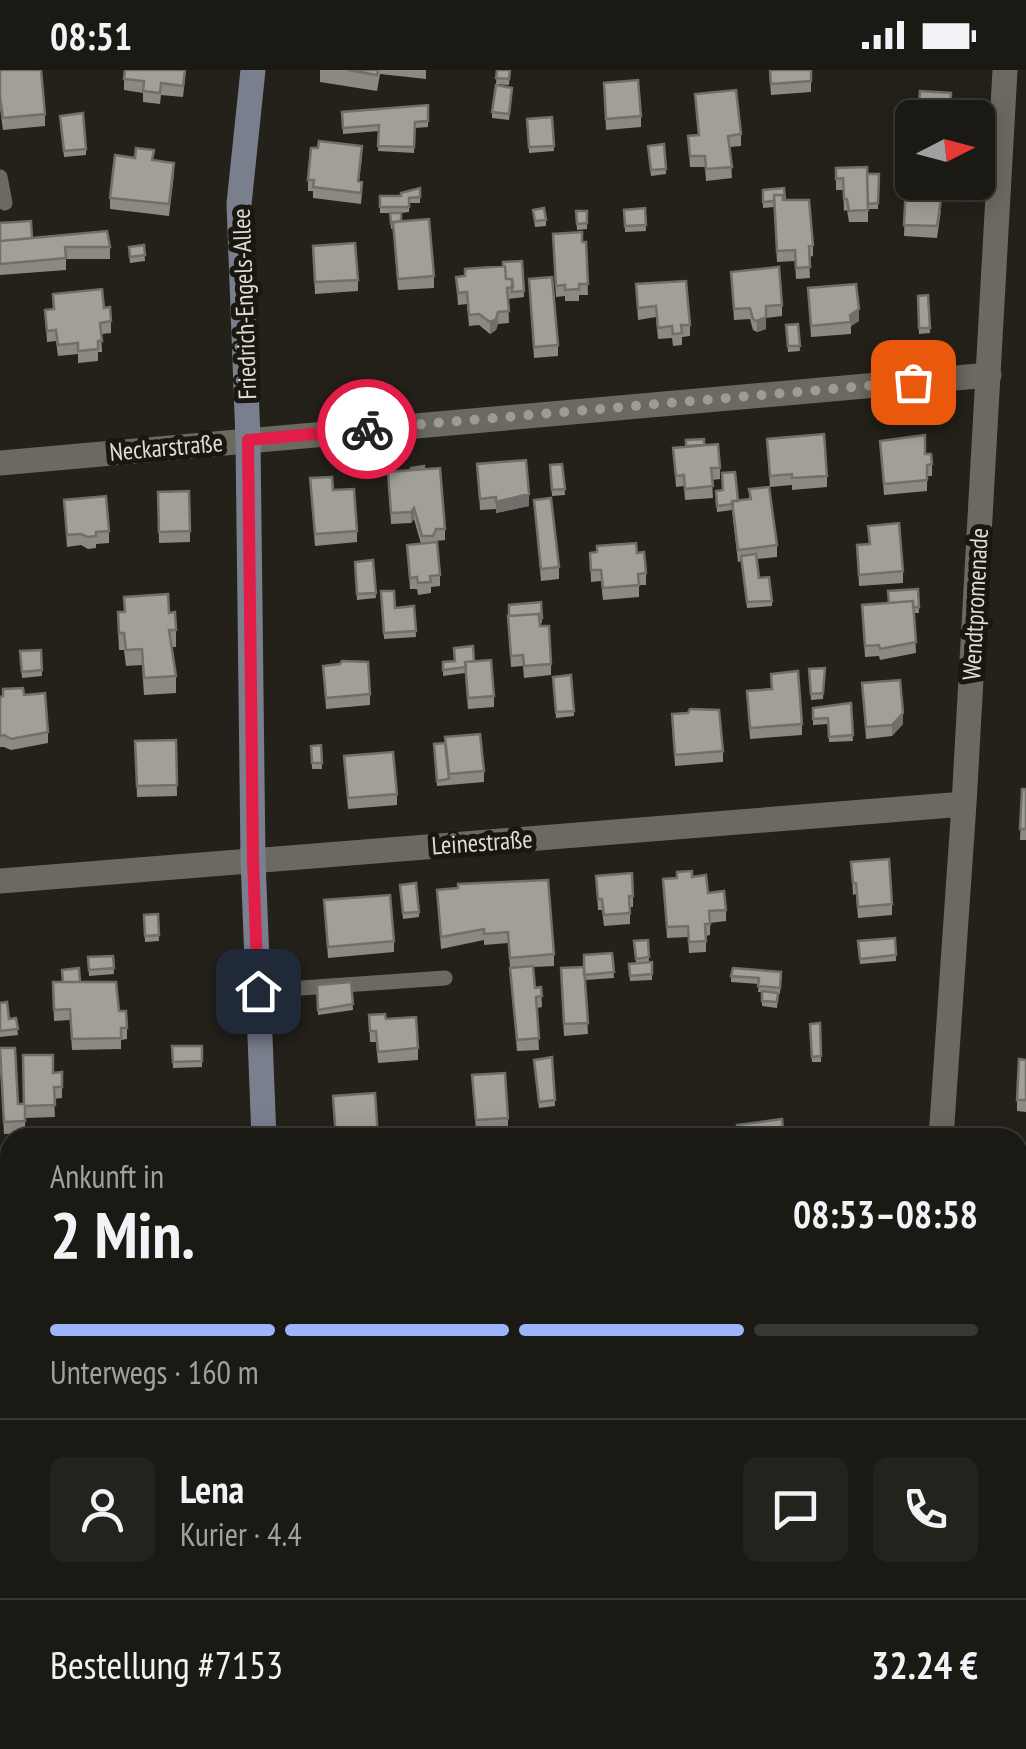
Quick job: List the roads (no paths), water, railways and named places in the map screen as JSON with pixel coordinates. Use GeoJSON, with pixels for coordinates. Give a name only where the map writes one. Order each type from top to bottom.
{"type":"FeatureCollection","features":[{"type":"Feature","properties":{"kind":"street","name":"Friedrich-Engels-Allee"},"geometry":{"type":"LineString","coordinates":[[253,70],[240,204],[248,440],[253,860],[264,1128]]}},
{"type":"Feature","properties":{"kind":"street","name":"Wendtpromenade"},"geometry":{"type":"LineString","coordinates":[[941,1128],[964,804],[1005,70]]}},
{"type":"Feature","properties":{"kind":"street","name":"Neckarstraße"},"geometry":{"type":"LineString","coordinates":[[0,463],[989,375]]}},
{"type":"Feature","properties":{"kind":"street","name":"Leinestraße"},"geometry":{"type":"LineString","coordinates":[[0,881],[964,804]]}},
{"type":"Feature","properties":{"kind":"lane"},"geometry":{"type":"LineString","coordinates":[[0,177],[5,203]]}},
{"type":"Feature","properties":{"kind":"lane"},"geometry":{"type":"LineString","coordinates":[[258,991],[445,978]]}}]}
